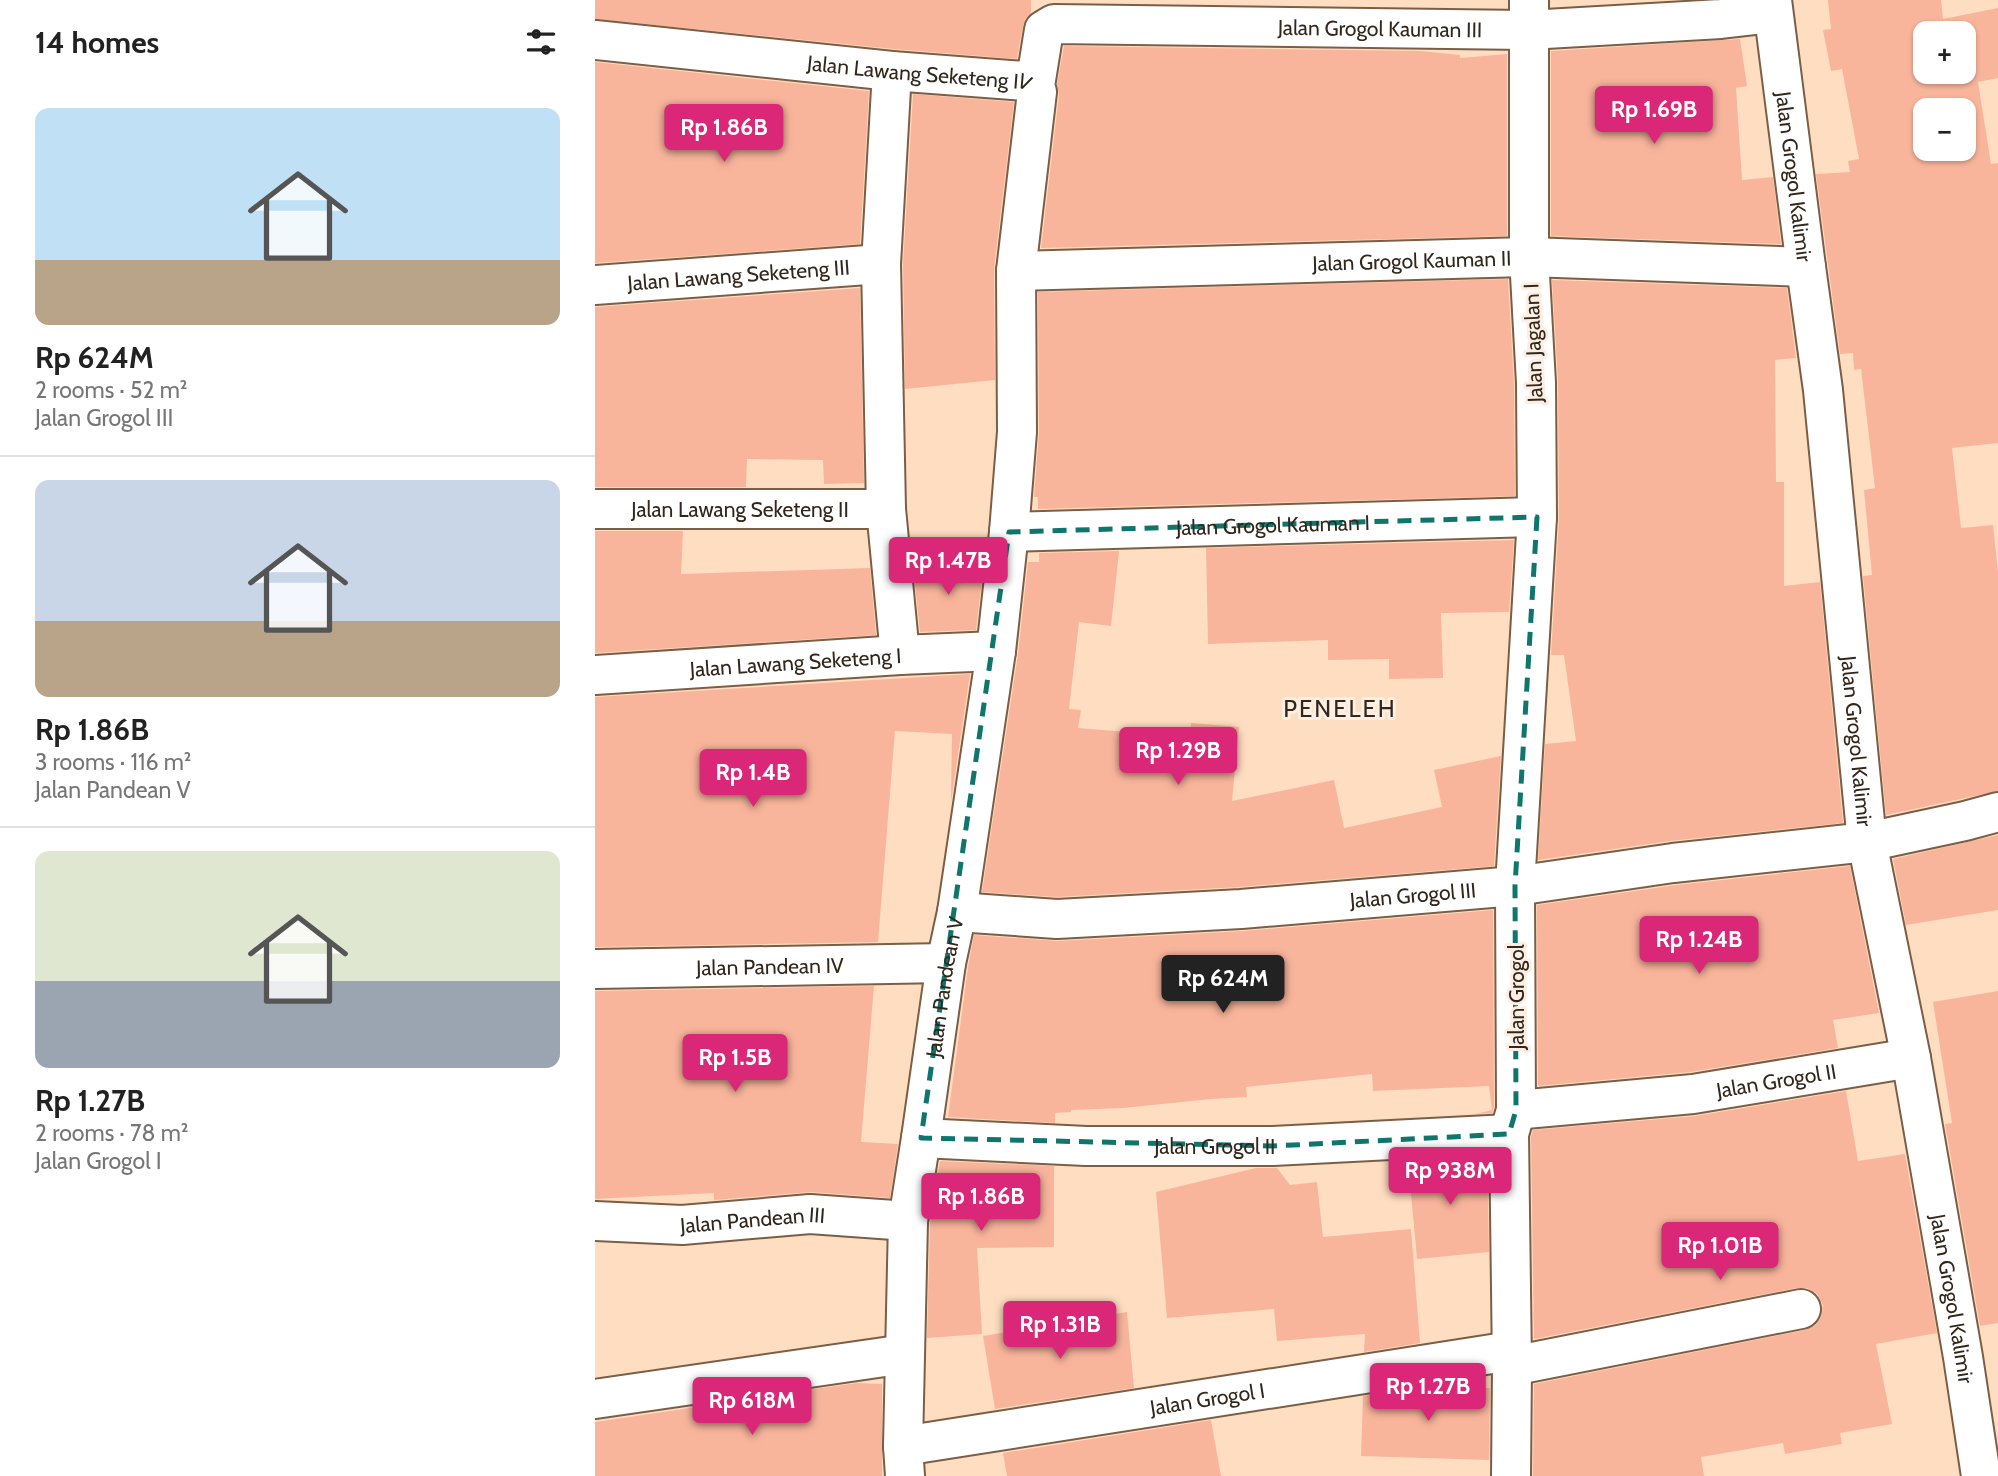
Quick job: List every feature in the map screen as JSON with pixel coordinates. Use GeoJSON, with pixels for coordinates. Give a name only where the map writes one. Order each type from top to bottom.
{"type":"FeatureCollection","features":[{"type":"Feature","properties":{"kind":"street","name":"Jalan Grogol Kauman III"},"geometry":{"type":"LineString","coordinates":[[1035,86],[1042,35],[1044,30],[1054,24],[1529,15],[1721,19],[1773,6]]}},
{"type":"Feature","properties":{"kind":"street","name":"Jalan Grogol Kalimir"},"geometry":{"type":"LineString","coordinates":[[1773,6],[1823,390],[1867,842],[1911,1058],[1981,1476]]}},
{"type":"Feature","properties":{"kind":"street","name":"Jalan Jagalan I"},"geometry":{"type":"LineString","coordinates":[[1529,15],[1529,257],[1536,383],[1537,517]]}},
{"type":"Feature","properties":{"kind":"street","name":"Jalan Lawang Seketeng IV"},"geometry":{"type":"LineString","coordinates":[[595,40],[892,71],[1024,81],[1035,86],[1037,92],[1016,271],[1017,432],[1011,517]]}},
{"type":"Feature","properties":{"kind":"street"},"geometry":{"type":"LineString","coordinates":[[892,71],[881,264],[886,509],[901,655]]}},
{"type":"Feature","properties":{"kind":"street","name":"Jalan Grogol Kauman II"},"geometry":{"type":"LineString","coordinates":[[1016,271],[1529,257],[1806,267]]}},
{"type":"Feature","properties":{"kind":"street","name":"Jalan Lawang Seketeng III"},"geometry":{"type":"LineString","coordinates":[[595,285],[881,264]]}},
{"type":"Feature","properties":{"kind":"street","name":"Jalan Lawang Seketeng II"},"geometry":{"type":"LineString","coordinates":[[595,509],[886,509]]}},
{"type":"Feature","properties":{"kind":"street","name":"Jalan Grogol Kauman I"},"geometry":{"type":"LineString","coordinates":[[1011,517],[1537,517]]}},
{"type":"Feature","properties":{"kind":"street","name":"Jalan Pandean V"},"geometry":{"type":"LineString","coordinates":[[904,1461],[908,1221],[996,652],[1011,517]]}},
{"type":"Feature","properties":{"kind":"street","name":"Jalan Grogol"},"geometry":{"type":"LineString","coordinates":[[1511,1476],[1515,886],[1537,517]]}},
{"type":"Feature","properties":{"kind":"street","name":"Jalan Lawang Seketeng I"},"geometry":{"type":"LineString","coordinates":[[595,675],[901,655],[996,652]]}},
{"type":"Feature","properties":{"kind":"street","name":"Jalan Grogol III"},"geometry":{"type":"LineString","coordinates":[[957,912],[1057,919],[1241,909],[1515,886],[1673,863],[1867,842],[1998,812]]}},
{"type":"Feature","properties":{"kind":"street","name":"Jalan Pandean IV"},"geometry":{"type":"LineString","coordinates":[[595,969],[946,963]]}},
{"type":"Feature","properties":{"kind":"street","name":"Jalan Grogol II"},"geometry":{"type":"LineString","coordinates":[[921,1138],[1086,1146],[1273,1146],[1513,1122],[1911,1058]]}},
{"type":"Feature","properties":{"kind":"street","name":"Jalan Pandean III"},"geometry":{"type":"LineString","coordinates":[[595,1221],[682,1225],[810,1214],[908,1221]]}},
{"type":"Feature","properties":{"kind":"street","name":"Jalan Grogol I"},"geometry":{"type":"LineString","coordinates":[[904,1461],[1801,1308]]}},
{"type":"Feature","properties":{"kind":"street"},"geometry":{"type":"LineString","coordinates":[[595,1399],[905,1354]]}},
{"type":"Feature","properties":{"kind":"highlighted area"},"geometry":{"type":"Polygon","coordinates":[[[1537,517],[1515,886],[1516,1110],[1509,1134],[1273,1146],[921,1138],[1009,532],[1537,517]]]}},
{"type":"Feature","properties":{"kind":"building"},"geometry":{"type":"Polygon","coordinates":[[[595,0],[1031,0],[1031,13],[1023,26],[1017,59],[595,19],[595,0]]]}},
{"type":"Feature","properties":{"kind":"building"},"geometry":{"type":"Polygon","coordinates":[[[1828,0],[1941,0],[1943,19],[1998,8],[1998,78],[1978,82],[1991,164],[1998,163],[1998,443],[1952,448],[1961,528],[1993,525],[1998,572],[1998,791],[1886,815],[1863,576],[1872,575],[1864,490],[1875,488],[1861,369],[1854,370],[1853,353],[1840,354],[1816,174],[1850,172],[1848,161],[1859,159],[1842,69],[1831,71],[1823,30],[1831,29],[1828,0]]]}},
{"type":"Feature","properties":{"kind":"building"},"geometry":{"type":"Polygon","coordinates":[[[1740,39],[1747,86],[1736,88],[1742,180],[1773,177],[1781,244],[1551,236],[1551,51],[1740,39]]]}},
{"type":"Feature","properties":{"kind":"building"},"geometry":{"type":"Polygon","coordinates":[[[1064,46],[1421,51],[1460,55],[1460,58],[1507,54],[1507,236],[1041,248],[1059,95],[1057,84],[1064,46]]]}},
{"type":"Feature","properties":{"kind":"building"},"geometry":{"type":"Polygon","coordinates":[[[595,62],[869,91],[860,244],[595,263],[595,62]]]}},
{"type":"Feature","properties":{"kind":"building"},"geometry":{"type":"Polygon","coordinates":[[[913,94],[1014,102],[994,269],[995,380],[905,389],[903,264],[913,94]]]}},
{"type":"Feature","properties":{"kind":"building"},"geometry":{"type":"Polygon","coordinates":[[[1508,279],[1514,384],[1515,496],[1038,509],[1038,497],[1034,497],[1039,432],[1038,292],[1508,279]]]}},
{"type":"Feature","properties":{"kind":"building"},"geometry":{"type":"Polygon","coordinates":[[[1552,280],[1787,288],[1796,358],[1775,360],[1776,482],[1784,482],[1784,586],[1820,582],[1843,823],[1670,841],[1538,860],[1545,744],[1576,741],[1564,655],[1551,655],[1559,517],[1558,382],[1552,280]]]}},
{"type":"Feature","properties":{"kind":"building"},"geometry":{"type":"Polygon","coordinates":[[[860,288],[864,483],[824,484],[823,460],[747,459],[746,487],[595,487],[595,307],[860,288]]]}},
{"type":"Feature","properties":{"kind":"building"},"geometry":{"type":"Polygon","coordinates":[[[595,531],[683,531],[681,574],[870,568],[876,635],[595,653],[595,531]]]}},
{"type":"Feature","properties":{"kind":"building"},"geometry":{"type":"Polygon","coordinates":[[[1514,540],[1509,612],[1441,613],[1443,678],[1389,679],[1389,659],[1328,660],[1328,640],[1208,644],[1206,548],[1514,540]]]}},
{"type":"Feature","properties":{"kind":"building"},"geometry":{"type":"Polygon","coordinates":[[[1119,551],[1111,626],[1079,622],[1069,709],[1081,710],[1078,728],[1190,737],[1191,723],[1239,727],[1232,801],[1334,780],[1344,828],[1442,807],[1434,770],[1501,756],[1494,866],[1239,887],[1057,897],[982,892],[1018,654],[1028,562],[1039,562],[1039,553],[1119,551]]]}},
{"type":"Feature","properties":{"kind":"building"},"geometry":{"type":"Polygon","coordinates":[[[984,564],[976,630],[920,632],[913,566],[984,564]]]}},
{"type":"Feature","properties":{"kind":"building"},"geometry":{"type":"Polygon","coordinates":[[[970,674],[951,802],[952,734],[895,731],[878,942],[595,947],[595,697],[970,674]]]}},
{"type":"Feature","properties":{"kind":"building"},"geometry":{"type":"Polygon","coordinates":[[[1998,835],[1998,910],[1906,925],[1893,859],[1998,835]]]}},
{"type":"Feature","properties":{"kind":"building"},"geometry":{"type":"Polygon","coordinates":[[[1850,866],[1879,1013],[1833,1020],[1838,1048],[1690,1072],[1538,1086],[1537,905],[1676,885],[1850,866]]]}},
{"type":"Feature","properties":{"kind":"building"},"geometry":{"type":"Polygon","coordinates":[[[1493,910],[1492,1113],[1476,1114],[1492,1110],[1489,1086],[1373,1091],[1372,1074],[1246,1087],[1247,1097],[1071,1110],[1055,1113],[1055,1123],[948,1117],[974,935],[1058,941],[1243,931],[1493,910]]]}},
{"type":"Feature","properties":{"kind":"building"},"geometry":{"type":"Polygon","coordinates":[[[874,986],[861,1142],[898,1144],[890,1198],[811,1192],[714,1200],[714,1193],[595,1199],[595,991],[874,986]]]}},
{"type":"Feature","properties":{"kind":"building"},"geometry":{"type":"Polygon","coordinates":[[[1998,991],[1998,1323],[1980,1326],[1945,1124],[1952,1123],[1933,1002],[1998,991]]]}},
{"type":"Feature","properties":{"kind":"building"},"geometry":{"type":"Polygon","coordinates":[[[1846,1091],[1858,1161],[1905,1154],[1937,1333],[1876,1344],[1892,1424],[1840,1433],[1842,1444],[1785,1454],[1783,1443],[1701,1457],[1704,1476],[1533,1476],[1534,1384],[1805,1330],[1816,1325],[1823,1305],[1817,1294],[1807,1288],[1797,1288],[1534,1339],[1533,1130],[1695,1116],[1846,1091]]]}},
{"type":"Feature","properties":{"kind":"building"},"geometry":{"type":"Polygon","coordinates":[[[1487,1157],[1489,1252],[1417,1259],[1408,1161],[1487,1157]]]}},
{"type":"Feature","properties":{"kind":"building"},"geometry":{"type":"Polygon","coordinates":[[[940,1161],[1054,1166],[1054,1247],[977,1248],[982,1334],[927,1338],[930,1223],[940,1161]]]}},
{"type":"Feature","properties":{"kind":"building"},"geometry":{"type":"Polygon","coordinates":[[[1256,1168],[1277,1168],[1290,1185],[1317,1182],[1323,1237],[1411,1229],[1420,1343],[1364,1352],[1365,1334],[1277,1341],[1274,1309],[1167,1318],[1156,1192],[1256,1168]]]}},
{"type":"Feature","properties":{"kind":"building"},"geometry":{"type":"Polygon","coordinates":[[[1127,1312],[1134,1388],[995,1409],[983,1336],[1127,1312]]]}},
{"type":"Feature","properties":{"kind":"building"},"geometry":{"type":"Polygon","coordinates":[[[857,1383],[882,1384],[882,1476],[595,1476],[595,1422],[777,1395],[793,1395],[794,1392],[857,1383]]]}},
{"type":"Feature","properties":{"kind":"building"},"geometry":{"type":"Polygon","coordinates":[[[1426,1386],[1490,1388],[1489,1460],[1361,1456],[1363,1396],[1426,1386]]]}},
{"type":"Feature","properties":{"kind":"building"},"geometry":{"type":"Polygon","coordinates":[[[1211,1420],[1221,1476],[1007,1476],[1003,1453],[1211,1420]]]}},
{"type":"Feature","properties":{"kind":"district","name":"PENELEH"},"geometry":{"type":"Point","coordinates":[1340,708]}}]}
